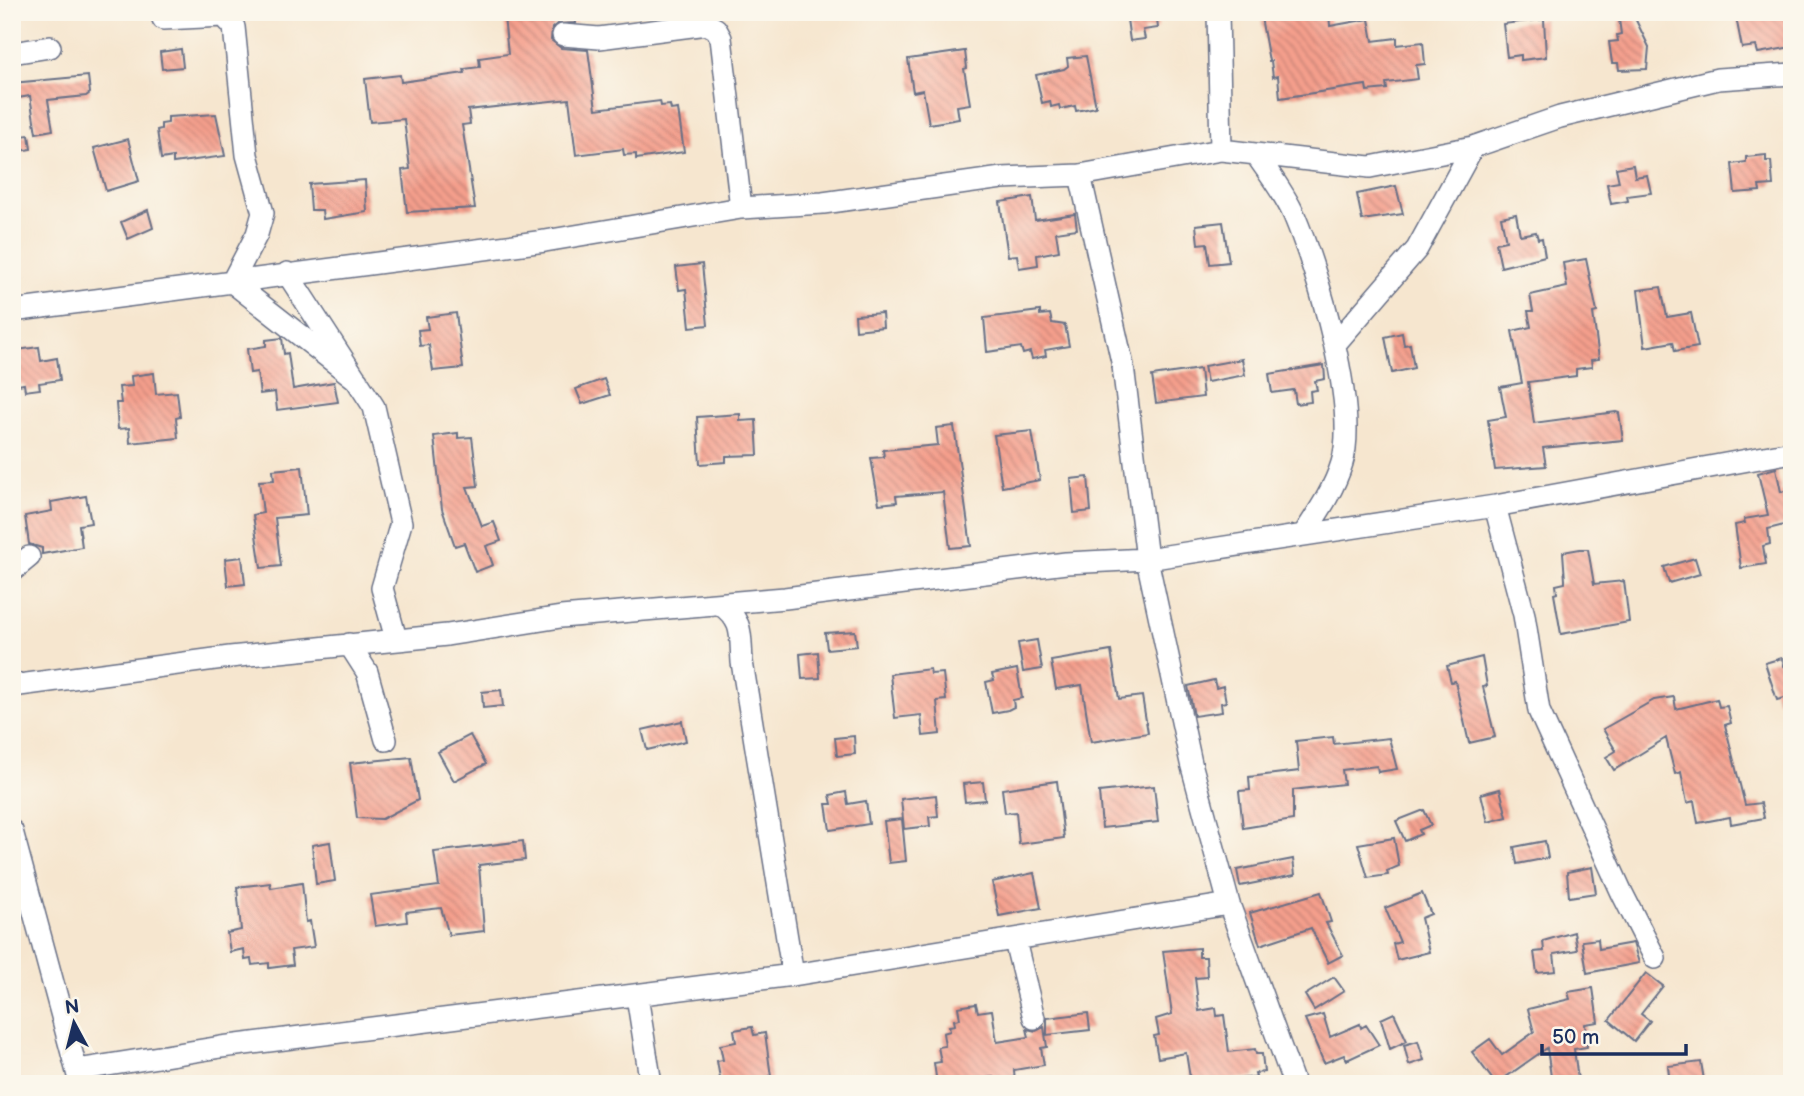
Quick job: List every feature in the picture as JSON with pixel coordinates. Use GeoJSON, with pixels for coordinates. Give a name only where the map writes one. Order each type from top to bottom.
{"type":"FeatureCollection","features":[{"type":"Feature","properties":{"kind":"street"},"geometry":{"type":"LineString","coordinates":[[1218,12],[1221,150]]}},
{"type":"Feature","properties":{"kind":"street"},"geometry":{"type":"LineString","coordinates":[[163,19],[224,16],[234,27],[247,155],[263,213],[257,234],[232,282]]}},
{"type":"Feature","properties":{"kind":"street"},"geometry":{"type":"LineString","coordinates":[[563,35],[599,38],[707,24],[716,29],[721,38],[727,72],[741,208]]}},
{"type":"Feature","properties":{"kind":"street"},"geometry":{"type":"LineString","coordinates":[[12,53],[50,47]]}},
{"type":"Feature","properties":{"kind":"street"},"geometry":{"type":"LineString","coordinates":[[12,311],[545,241],[741,208],[823,202],[1002,178],[1080,174],[1221,150],[1370,167],[1473,147],[1560,117],[1718,79],[1792,74]]}},
{"type":"Feature","properties":{"kind":"street"},"geometry":{"type":"LineString","coordinates":[[1336,343],[1417,249],[1473,147]]}},
{"type":"Feature","properties":{"kind":"street"},"geometry":{"type":"LineString","coordinates":[[1257,156],[1294,214],[1336,343],[1346,439],[1342,462],[1329,495],[1304,534]]}},
{"type":"Feature","properties":{"kind":"street"},"geometry":{"type":"LineString","coordinates":[[1080,174],[1123,366],[1147,559],[1191,763],[1229,904],[1294,1084]]}},
{"type":"Feature","properties":{"kind":"street"},"geometry":{"type":"LineString","coordinates":[[287,273],[374,407],[401,523],[382,588],[396,639]]}},
{"type":"Feature","properties":{"kind":"street"},"geometry":{"type":"LineString","coordinates":[[232,282],[357,380]]}},
{"type":"Feature","properties":{"kind":"street"},"geometry":{"type":"LineString","coordinates":[[12,686],[349,644],[447,635],[561,617],[811,596],[1066,563],[1147,559],[1495,506],[1792,452]]}},
{"type":"Feature","properties":{"kind":"street"},"geometry":{"type":"LineString","coordinates":[[1495,506],[1524,615],[1539,711],[1622,893],[1655,958]]}},
{"type":"Feature","properties":{"kind":"street"},"geometry":{"type":"LineString","coordinates":[[12,571],[29,557]]}},
{"type":"Feature","properties":{"kind":"street"},"geometry":{"type":"LineString","coordinates":[[720,604],[735,615],[739,625],[742,662],[793,975]]}},
{"type":"Feature","properties":{"kind":"street"},"geometry":{"type":"LineString","coordinates":[[349,644],[367,672],[386,740]]}},
{"type":"Feature","properties":{"kind":"street"},"geometry":{"type":"LineString","coordinates":[[12,831],[18,880],[78,1077],[220,1047],[793,975],[1015,941],[1229,904]]}},
{"type":"Feature","properties":{"kind":"street"},"geometry":{"type":"LineString","coordinates":[[1015,941],[1034,1018]]}},
{"type":"Feature","properties":{"kind":"street"},"geometry":{"type":"LineString","coordinates":[[637,996],[651,1084]]}},
{"type":"Feature","properties":{"kind":"building"},"geometry":{"type":"Polygon","coordinates":[[[531,12],[575,12],[576,23],[557,24],[552,28],[551,40],[561,48],[588,50],[596,109],[660,101],[661,106],[670,105],[671,110],[678,109],[684,152],[636,159],[636,154],[624,155],[623,149],[576,155],[569,99],[468,110],[470,124],[462,125],[475,208],[407,212],[402,170],[410,169],[404,119],[370,122],[365,79],[400,75],[401,82],[465,73],[464,69],[480,67],[479,58],[508,54],[504,17],[531,12]]]}},
{"type":"Feature","properties":{"kind":"building"},"geometry":{"type":"Polygon","coordinates":[[[1126,12],[1156,12],[1158,28],[1143,30],[1145,39],[1130,41],[1126,12]]]}},
{"type":"Feature","properties":{"kind":"building"},"geometry":{"type":"Polygon","coordinates":[[[1260,12],[1329,12],[1330,26],[1369,19],[1373,41],[1397,38],[1397,45],[1423,42],[1425,64],[1416,65],[1418,79],[1386,83],[1387,89],[1367,91],[1366,85],[1280,98],[1278,76],[1273,77],[1260,12]]]}},
{"type":"Feature","properties":{"kind":"building"},"geometry":{"type":"Polygon","coordinates":[[[1618,12],[1632,12],[1649,47],[1647,69],[1619,70],[1618,63],[1612,63],[1609,42],[1618,41],[1617,35],[1621,34],[1618,12]]]}},
{"type":"Feature","properties":{"kind":"building"},"geometry":{"type":"Polygon","coordinates":[[[1735,12],[1792,12],[1792,47],[1758,53],[1756,46],[1742,48],[1735,12]]]}},
{"type":"Feature","properties":{"kind":"building"},"geometry":{"type":"Polygon","coordinates":[[[1544,19],[1546,57],[1521,60],[1521,55],[1507,57],[1503,24],[1544,19]]]}},
{"type":"Feature","properties":{"kind":"building"},"geometry":{"type":"Polygon","coordinates":[[[181,49],[183,67],[162,69],[160,52],[181,49]]]}},
{"type":"Feature","properties":{"kind":"building"},"geometry":{"type":"Polygon","coordinates":[[[965,51],[967,68],[964,69],[970,104],[957,106],[959,119],[929,124],[923,90],[913,92],[908,59],[965,51]]]}},
{"type":"Feature","properties":{"kind":"building"},"geometry":{"type":"Polygon","coordinates":[[[1086,56],[1096,107],[1076,111],[1075,106],[1060,109],[1059,105],[1051,107],[1050,101],[1042,103],[1036,75],[1064,69],[1068,66],[1067,58],[1086,56]]]}},
{"type":"Feature","properties":{"kind":"building"},"geometry":{"type":"Polygon","coordinates":[[[88,76],[90,93],[86,96],[48,100],[53,130],[36,133],[30,96],[12,99],[12,83],[88,76]]]}},
{"type":"Feature","properties":{"kind":"building"},"geometry":{"type":"Polygon","coordinates":[[[216,114],[225,156],[173,163],[173,157],[161,159],[157,130],[161,129],[161,124],[168,123],[168,117],[216,114]]]}},
{"type":"Feature","properties":{"kind":"building"},"geometry":{"type":"Polygon","coordinates":[[[29,135],[31,149],[14,152],[12,137],[29,135]]]}},
{"type":"Feature","properties":{"kind":"building"},"geometry":{"type":"Polygon","coordinates":[[[128,139],[139,181],[106,191],[94,148],[128,139]]]}},
{"type":"Feature","properties":{"kind":"building"},"geometry":{"type":"Polygon","coordinates":[[[1766,155],[1766,161],[1771,161],[1773,185],[1759,186],[1760,191],[1735,193],[1732,164],[1746,162],[1746,157],[1766,155]]]}},
{"type":"Feature","properties":{"kind":"building"},"geometry":{"type":"Polygon","coordinates":[[[1633,165],[1635,177],[1647,175],[1651,193],[1627,196],[1628,201],[1611,204],[1607,184],[1619,182],[1616,168],[1633,165]]]}},
{"type":"Feature","properties":{"kind":"building"},"geometry":{"type":"Polygon","coordinates":[[[365,180],[367,212],[323,219],[322,210],[311,210],[309,184],[365,180]]]}},
{"type":"Feature","properties":{"kind":"building"},"geometry":{"type":"Polygon","coordinates":[[[1396,186],[1403,214],[1362,220],[1357,194],[1396,186]]]}},
{"type":"Feature","properties":{"kind":"building"},"geometry":{"type":"Polygon","coordinates":[[[1032,197],[1035,220],[1075,214],[1077,229],[1056,232],[1059,251],[1037,255],[1038,265],[1019,268],[1017,255],[1008,256],[1000,202],[1032,197]]]}},
{"type":"Feature","properties":{"kind":"building"},"geometry":{"type":"Polygon","coordinates":[[[148,210],[153,228],[128,239],[121,222],[148,210]]]}},
{"type":"Feature","properties":{"kind":"building"},"geometry":{"type":"Polygon","coordinates":[[[1516,214],[1520,235],[1536,232],[1538,239],[1542,238],[1545,256],[1501,267],[1496,243],[1506,241],[1501,217],[1516,214]]]}},
{"type":"Feature","properties":{"kind":"building"},"geometry":{"type":"Polygon","coordinates":[[[1223,222],[1229,262],[1210,264],[1207,243],[1198,244],[1196,225],[1223,222]]]}},
{"type":"Feature","properties":{"kind":"building"},"geometry":{"type":"Polygon","coordinates":[[[1586,259],[1597,312],[1593,313],[1599,359],[1591,360],[1592,367],[1576,369],[1576,376],[1528,382],[1534,423],[1616,412],[1619,413],[1623,440],[1543,448],[1546,466],[1495,470],[1488,420],[1506,417],[1500,387],[1522,383],[1512,331],[1531,327],[1528,311],[1533,311],[1530,295],[1567,287],[1563,263],[1586,259]]]}},
{"type":"Feature","properties":{"kind":"building"},"geometry":{"type":"Polygon","coordinates":[[[702,264],[708,325],[690,327],[686,289],[679,290],[676,267],[702,264]]]}},
{"type":"Feature","properties":{"kind":"building"},"geometry":{"type":"Polygon","coordinates":[[[1661,287],[1667,317],[1691,313],[1698,347],[1675,351],[1673,342],[1645,347],[1638,290],[1661,287]]]}},
{"type":"Feature","properties":{"kind":"building"},"geometry":{"type":"Polygon","coordinates":[[[1040,311],[1040,315],[1050,314],[1052,323],[1065,325],[1069,346],[1045,350],[1046,356],[1032,359],[1030,352],[1023,354],[1021,347],[987,352],[984,318],[1040,311]]]}},
{"type":"Feature","properties":{"kind":"building"},"geometry":{"type":"Polygon","coordinates":[[[456,313],[463,368],[433,371],[429,345],[420,346],[418,330],[428,329],[426,317],[456,313]]]}},
{"type":"Feature","properties":{"kind":"building"},"geometry":{"type":"Polygon","coordinates":[[[882,313],[883,327],[856,330],[855,315],[882,313]]]}},
{"type":"Feature","properties":{"kind":"building"},"geometry":{"type":"Polygon","coordinates":[[[1402,333],[1404,345],[1410,344],[1414,368],[1392,373],[1385,337],[1402,333]]]}},
{"type":"Feature","properties":{"kind":"building"},"geometry":{"type":"Polygon","coordinates":[[[282,338],[284,354],[288,353],[293,389],[334,382],[338,402],[277,410],[275,392],[260,394],[257,372],[250,373],[247,349],[266,346],[266,340],[282,338]]]}},
{"type":"Feature","properties":{"kind":"building"},"geometry":{"type":"Polygon","coordinates":[[[39,347],[41,361],[57,358],[60,380],[39,383],[40,389],[25,391],[24,384],[12,386],[12,366],[19,365],[17,350],[39,347]]]}},
{"type":"Feature","properties":{"kind":"building"},"geometry":{"type":"Polygon","coordinates":[[[1242,359],[1245,375],[1207,382],[1204,366],[1242,359]]]}},
{"type":"Feature","properties":{"kind":"building"},"geometry":{"type":"Polygon","coordinates":[[[1324,365],[1325,379],[1315,381],[1317,390],[1310,391],[1311,402],[1296,404],[1294,390],[1272,393],[1269,374],[1324,365]]]}},
{"type":"Feature","properties":{"kind":"building"},"geometry":{"type":"Polygon","coordinates":[[[1200,369],[1203,397],[1156,403],[1152,376],[1200,369]]]}},
{"type":"Feature","properties":{"kind":"building"},"geometry":{"type":"Polygon","coordinates":[[[154,373],[156,394],[177,392],[180,417],[176,418],[178,438],[130,443],[129,428],[118,429],[116,403],[121,403],[119,387],[132,386],[131,376],[154,373]]]}},
{"type":"Feature","properties":{"kind":"building"},"geometry":{"type":"Polygon","coordinates":[[[604,379],[610,395],[582,404],[576,389],[604,379]]]}},
{"type":"Feature","properties":{"kind":"building"},"geometry":{"type":"Polygon","coordinates":[[[740,414],[740,421],[756,420],[758,455],[726,456],[726,462],[700,464],[697,417],[740,414]]]}},
{"type":"Feature","properties":{"kind":"building"},"geometry":{"type":"Polygon","coordinates":[[[954,426],[971,546],[950,548],[943,492],[896,496],[897,502],[879,504],[871,458],[884,457],[883,450],[938,445],[936,428],[954,426]]]}},
{"type":"Feature","properties":{"kind":"building"},"geometry":{"type":"Polygon","coordinates":[[[1032,431],[1040,480],[1002,487],[994,435],[1032,431]]]}},
{"type":"Feature","properties":{"kind":"building"},"geometry":{"type":"Polygon","coordinates":[[[458,433],[458,438],[472,437],[478,486],[467,487],[482,526],[494,522],[501,541],[486,546],[493,565],[475,572],[464,543],[455,546],[442,509],[434,436],[458,433]]]}},
{"type":"Feature","properties":{"kind":"building"},"geometry":{"type":"Polygon","coordinates":[[[302,467],[307,515],[275,518],[281,566],[261,568],[253,515],[263,513],[259,481],[274,480],[273,470],[302,467]]]}},
{"type":"Feature","properties":{"kind":"building"},"geometry":{"type":"Polygon","coordinates":[[[1776,468],[1781,492],[1792,489],[1792,523],[1768,529],[1770,544],[1763,546],[1766,564],[1741,568],[1735,525],[1745,523],[1744,519],[1768,515],[1758,473],[1776,468]]]}},
{"type":"Feature","properties":{"kind":"building"},"geometry":{"type":"Polygon","coordinates":[[[1088,477],[1091,511],[1074,513],[1071,479],[1088,477]]]}},
{"type":"Feature","properties":{"kind":"building"},"geometry":{"type":"Polygon","coordinates":[[[86,496],[91,523],[79,525],[82,547],[42,554],[42,548],[29,544],[25,516],[52,511],[51,502],[86,496]]]}},
{"type":"Feature","properties":{"kind":"building"},"geometry":{"type":"Polygon","coordinates":[[[1588,549],[1594,584],[1624,581],[1629,622],[1561,634],[1554,594],[1557,593],[1556,585],[1565,583],[1563,552],[1588,549]]]}},
{"type":"Feature","properties":{"kind":"building"},"geometry":{"type":"Polygon","coordinates":[[[242,557],[245,584],[228,586],[225,559],[242,557]]]}},
{"type":"Feature","properties":{"kind":"building"},"geometry":{"type":"Polygon","coordinates":[[[1695,558],[1700,574],[1669,583],[1664,567],[1695,558]]]}},
{"type":"Feature","properties":{"kind":"building"},"geometry":{"type":"Polygon","coordinates":[[[855,631],[857,646],[827,649],[825,633],[855,631]]]}},
{"type":"Feature","properties":{"kind":"building"},"geometry":{"type":"Polygon","coordinates":[[[1037,640],[1042,669],[1023,672],[1018,643],[1037,640]]]}},
{"type":"Feature","properties":{"kind":"building"},"geometry":{"type":"Polygon","coordinates":[[[1111,651],[1119,699],[1142,696],[1148,733],[1091,742],[1082,685],[1056,689],[1051,661],[1111,651]]]}},
{"type":"Feature","properties":{"kind":"building"},"geometry":{"type":"Polygon","coordinates":[[[818,652],[820,678],[802,679],[800,654],[818,652]]]}},
{"type":"Feature","properties":{"kind":"building"},"geometry":{"type":"Polygon","coordinates":[[[1482,657],[1487,686],[1483,687],[1495,737],[1469,743],[1455,681],[1451,682],[1447,666],[1482,657]]]}},
{"type":"Feature","properties":{"kind":"building"},"geometry":{"type":"Polygon","coordinates":[[[1782,658],[1784,666],[1792,661],[1792,696],[1777,700],[1765,663],[1782,658]]]}},
{"type":"Feature","properties":{"kind":"building"},"geometry":{"type":"Polygon","coordinates":[[[930,669],[931,674],[943,673],[946,700],[937,701],[940,734],[923,736],[921,715],[895,718],[890,674],[930,669]]]}},
{"type":"Feature","properties":{"kind":"building"},"geometry":{"type":"Polygon","coordinates":[[[1017,669],[1022,698],[1013,700],[1014,707],[1008,710],[992,713],[986,682],[994,680],[992,674],[1017,669]]]}},
{"type":"Feature","properties":{"kind":"building"},"geometry":{"type":"Polygon","coordinates":[[[1214,680],[1216,688],[1223,686],[1226,702],[1221,703],[1222,712],[1194,716],[1188,686],[1214,680]]]}},
{"type":"Feature","properties":{"kind":"building"},"geometry":{"type":"Polygon","coordinates":[[[501,690],[503,706],[483,708],[482,692],[501,690]]]}},
{"type":"Feature","properties":{"kind":"building"},"geometry":{"type":"Polygon","coordinates":[[[1674,697],[1676,709],[1717,699],[1719,707],[1727,706],[1731,723],[1725,725],[1745,805],[1761,803],[1764,818],[1731,824],[1730,817],[1698,823],[1694,801],[1687,803],[1681,772],[1675,774],[1666,738],[1614,770],[1606,757],[1616,751],[1603,729],[1654,700],[1674,697]]]}},
{"type":"Feature","properties":{"kind":"building"},"geometry":{"type":"Polygon","coordinates":[[[682,721],[686,741],[647,750],[642,730],[682,721]]]}},
{"type":"Feature","properties":{"kind":"building"},"geometry":{"type":"Polygon","coordinates":[[[470,735],[486,764],[454,781],[438,752],[470,735]]]}},
{"type":"Feature","properties":{"kind":"building"},"geometry":{"type":"Polygon","coordinates":[[[854,736],[855,754],[837,756],[835,738],[854,736]]]}},
{"type":"Feature","properties":{"kind":"building"},"geometry":{"type":"Polygon","coordinates":[[[1333,737],[1334,744],[1389,738],[1397,769],[1378,772],[1377,766],[1342,770],[1344,784],[1293,790],[1293,820],[1243,828],[1239,791],[1250,790],[1249,777],[1299,771],[1296,741],[1333,737]]]}},
{"type":"Feature","properties":{"kind":"building"},"geometry":{"type":"Polygon","coordinates":[[[411,757],[418,800],[382,819],[357,818],[350,763],[411,757]]]}},
{"type":"Feature","properties":{"kind":"building"},"geometry":{"type":"Polygon","coordinates":[[[1057,781],[1064,838],[1019,844],[1016,812],[1005,813],[1002,789],[1057,781]]]}},
{"type":"Feature","properties":{"kind":"building"},"geometry":{"type":"Polygon","coordinates":[[[983,782],[985,800],[965,802],[963,784],[983,782]]]}},
{"type":"Feature","properties":{"kind":"building"},"geometry":{"type":"Polygon","coordinates":[[[1154,786],[1158,822],[1102,828],[1099,792],[1154,786]]]}},
{"type":"Feature","properties":{"kind":"building"},"geometry":{"type":"Polygon","coordinates":[[[1500,789],[1507,817],[1488,822],[1481,794],[1500,789]]]}},
{"type":"Feature","properties":{"kind":"building"},"geometry":{"type":"Polygon","coordinates":[[[846,792],[848,804],[866,801],[869,824],[830,830],[826,804],[832,804],[830,795],[846,792]]]}},
{"type":"Feature","properties":{"kind":"building"},"geometry":{"type":"Polygon","coordinates":[[[936,795],[938,816],[929,817],[930,826],[904,829],[901,799],[936,795]]]}},
{"type":"Feature","properties":{"kind":"building"},"geometry":{"type":"Polygon","coordinates":[[[1424,810],[1431,825],[1419,830],[1421,834],[1405,841],[1396,821],[1424,810]]]}},
{"type":"Feature","properties":{"kind":"building"},"geometry":{"type":"Polygon","coordinates":[[[902,819],[906,861],[889,863],[884,821],[902,819]]]}},
{"type":"Feature","properties":{"kind":"building"},"geometry":{"type":"Polygon","coordinates":[[[1394,838],[1399,866],[1387,871],[1388,875],[1368,878],[1358,844],[1394,838]]]}},
{"type":"Feature","properties":{"kind":"building"},"geometry":{"type":"Polygon","coordinates":[[[523,841],[525,860],[479,865],[484,931],[449,935],[441,908],[406,912],[407,922],[375,926],[370,895],[439,886],[434,852],[523,841]]]}},
{"type":"Feature","properties":{"kind":"building"},"geometry":{"type":"Polygon","coordinates":[[[1545,841],[1548,858],[1517,864],[1514,847],[1545,841]]]}},
{"type":"Feature","properties":{"kind":"building"},"geometry":{"type":"Polygon","coordinates":[[[330,842],[335,881],[316,884],[312,845],[330,842]]]}},
{"type":"Feature","properties":{"kind":"building"},"geometry":{"type":"Polygon","coordinates":[[[1293,859],[1295,875],[1240,886],[1237,870],[1293,859]]]}},
{"type":"Feature","properties":{"kind":"building"},"geometry":{"type":"Polygon","coordinates":[[[1592,867],[1596,893],[1569,897],[1567,872],[1592,867]]]}},
{"type":"Feature","properties":{"kind":"building"},"geometry":{"type":"Polygon","coordinates":[[[1034,873],[1041,908],[999,916],[992,882],[1034,873]]]}},
{"type":"Feature","properties":{"kind":"building"},"geometry":{"type":"Polygon","coordinates":[[[270,883],[271,888],[302,883],[306,922],[310,921],[314,947],[291,950],[293,965],[269,968],[269,963],[252,965],[251,959],[245,960],[244,949],[230,952],[227,933],[241,930],[237,887],[270,883]]]}},
{"type":"Feature","properties":{"kind":"building"},"geometry":{"type":"Polygon","coordinates":[[[1321,892],[1331,922],[1326,923],[1343,955],[1328,963],[1311,928],[1260,945],[1250,913],[1321,892]]]}},
{"type":"Feature","properties":{"kind":"building"},"geometry":{"type":"Polygon","coordinates":[[[1422,893],[1431,914],[1421,918],[1429,952],[1397,960],[1393,944],[1400,942],[1385,908],[1422,893]]]}},
{"type":"Feature","properties":{"kind":"building"},"geometry":{"type":"Polygon","coordinates":[[[1574,932],[1577,950],[1554,954],[1556,971],[1537,973],[1534,952],[1544,951],[1543,941],[1574,932]]]}},
{"type":"Feature","properties":{"kind":"building"},"geometry":{"type":"Polygon","coordinates":[[[1598,939],[1599,949],[1633,943],[1639,963],[1587,973],[1582,941],[1598,939]]]}},
{"type":"Feature","properties":{"kind":"building"},"geometry":{"type":"Polygon","coordinates":[[[1199,948],[1199,957],[1206,957],[1207,977],[1195,978],[1199,1011],[1216,1008],[1217,1016],[1224,1015],[1229,1052],[1255,1049],[1256,1054],[1262,1054],[1264,1072],[1255,1073],[1256,1077],[1229,1080],[1230,1084],[1191,1084],[1186,1053],[1158,1058],[1154,1036],[1159,1035],[1156,1019],[1172,1014],[1163,951],[1199,948]]]}},
{"type":"Feature","properties":{"kind":"building"},"geometry":{"type":"Polygon","coordinates":[[[1646,973],[1663,986],[1641,1014],[1650,1021],[1634,1041],[1609,1020],[1646,973]]]}},
{"type":"Feature","properties":{"kind":"building"},"geometry":{"type":"Polygon","coordinates":[[[1334,977],[1344,991],[1314,1010],[1305,995],[1334,977]]]}},
{"type":"Feature","properties":{"kind":"building"},"geometry":{"type":"Polygon","coordinates":[[[1593,988],[1598,1022],[1585,1024],[1587,1047],[1574,1049],[1578,1080],[1552,1084],[1547,1048],[1496,1084],[1472,1052],[1490,1039],[1502,1055],[1534,1032],[1528,1009],[1570,999],[1568,992],[1593,988]]]}},
{"type":"Feature","properties":{"kind":"building"},"geometry":{"type":"Polygon","coordinates":[[[976,1004],[978,1012],[992,1010],[997,1042],[1029,1037],[1027,1029],[1036,1031],[1044,1027],[1047,1047],[1041,1048],[1044,1065],[1014,1070],[1015,1084],[994,1084],[993,1077],[937,1084],[934,1063],[941,1062],[938,1047],[945,1046],[943,1033],[950,1031],[949,1026],[955,1025],[954,1020],[960,1019],[958,1007],[976,1004]]]}},
{"type":"Feature","properties":{"kind":"building"},"geometry":{"type":"Polygon","coordinates":[[[1088,1013],[1090,1030],[1047,1035],[1047,1018],[1088,1013]]]}},
{"type":"Feature","properties":{"kind":"building"},"geometry":{"type":"Polygon","coordinates":[[[1394,1013],[1407,1041],[1390,1049],[1381,1019],[1394,1013]]]}},
{"type":"Feature","properties":{"kind":"building"},"geometry":{"type":"Polygon","coordinates":[[[1323,1014],[1330,1037],[1360,1024],[1361,1028],[1366,1025],[1379,1045],[1347,1060],[1344,1055],[1324,1063],[1305,1019],[1323,1014]]]}},
{"type":"Feature","properties":{"kind":"building"},"geometry":{"type":"Polygon","coordinates":[[[752,1027],[754,1035],[765,1033],[772,1084],[721,1084],[717,1061],[723,1060],[720,1045],[736,1042],[734,1030],[752,1027]]]}},
{"type":"Feature","properties":{"kind":"building"},"geometry":{"type":"Polygon","coordinates":[[[1418,1041],[1424,1060],[1409,1065],[1404,1045],[1418,1041]]]}},
{"type":"Feature","properties":{"kind":"building"},"geometry":{"type":"Polygon","coordinates":[[[1701,1062],[1704,1080],[1670,1084],[1668,1066],[1701,1062]]]}}]}
